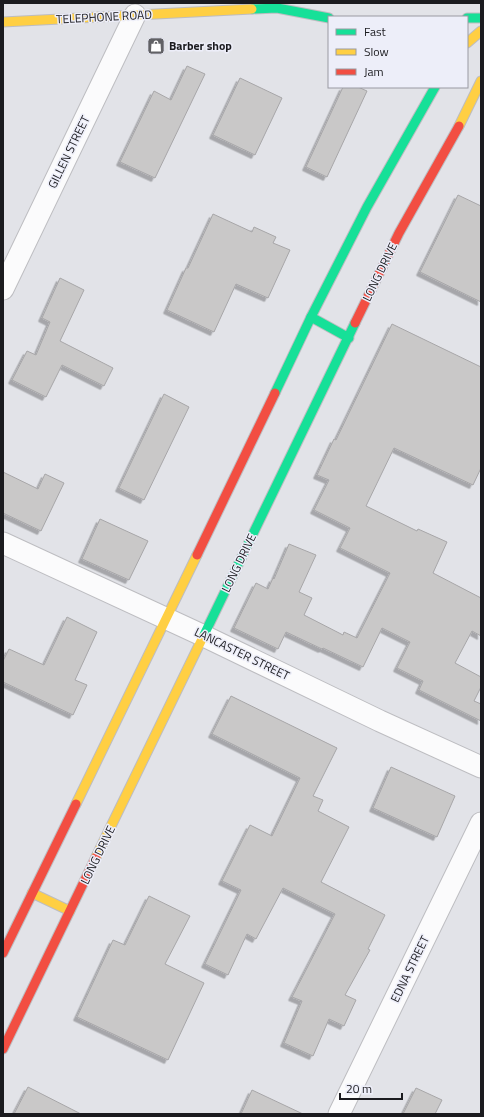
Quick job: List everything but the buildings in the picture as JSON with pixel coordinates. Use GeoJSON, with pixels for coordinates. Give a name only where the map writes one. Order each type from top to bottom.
{"type":"FeatureCollection","features":[{"type":"Feature","properties":{"kind":"main road","name":"TELEPHONE ROAD"},"geometry":{"type":"LineString","coordinates":[[3,22],[135,15],[292,3]]}},
{"type":"Feature","properties":{"kind":"main road","name":"TELEPHONE ROAD"},"geometry":{"type":"LineString","coordinates":[[265,6],[328,18]]}},
{"type":"Feature","properties":{"kind":"main road"},"geometry":{"type":"LineString","coordinates":[[468,18],[481,18]]}},
{"type":"Feature","properties":{"kind":"main road"},"geometry":{"type":"LineString","coordinates":[[468,42],[481,31]]}},
{"type":"Feature","properties":{"kind":"main road","name":"LONG DRIVE"},"geometry":{"type":"LineString","coordinates":[[3,1049],[399,233],[457,130],[481,81]]}},
{"type":"Feature","properties":{"kind":"main road"},"geometry":{"type":"LineString","coordinates":[[3,953],[167,619],[311,317],[367,207],[434,88]]}},
{"type":"Feature","properties":{"kind":"main road"},"geometry":{"type":"LineString","coordinates":[[311,317],[348,338]]}},
{"type":"Feature","properties":{"kind":"main road"},"geometry":{"type":"LineString","coordinates":[[32,893],[70,911]]}},
{"type":"Feature","properties":{"kind":"street","name":"GILLEN STREET"},"geometry":{"type":"LineString","coordinates":[[3,289],[135,15]]}},
{"type":"Feature","properties":{"kind":"street","name":"LANCASTER STREET"},"geometry":{"type":"LineString","coordinates":[[3,543],[204,636],[380,721],[481,767]]}},
{"type":"Feature","properties":{"kind":"street","name":"EDNA STREET"},"geometry":{"type":"LineString","coordinates":[[339,1114],[481,823]]}},
{"type":"Feature","properties":{"kind":"traffic: fast"},"geometry":{"type":"LineString","coordinates":[[252,9],[277,8],[328,18]]}},
{"type":"Feature","properties":{"kind":"traffic: fast"},"geometry":{"type":"LineString","coordinates":[[468,18],[481,18]]}},
{"type":"Feature","properties":{"kind":"traffic: fast"},"geometry":{"type":"LineString","coordinates":[[275,393],[311,317],[367,207],[434,88]]}},
{"type":"Feature","properties":{"kind":"traffic: fast"},"geometry":{"type":"LineString","coordinates":[[311,317],[349,338]]}},
{"type":"Feature","properties":{"kind":"traffic: fast"},"geometry":{"type":"LineString","coordinates":[[203,637],[355,323]]}},
{"type":"Feature","properties":{"kind":"traffic: slow"},"geometry":{"type":"LineString","coordinates":[[3,22],[252,9]]}},
{"type":"Feature","properties":{"kind":"traffic: slow"},"geometry":{"type":"LineString","coordinates":[[468,42],[481,31]]}},
{"type":"Feature","properties":{"kind":"traffic: slow"},"geometry":{"type":"LineString","coordinates":[[459,126],[481,81]]}},
{"type":"Feature","properties":{"kind":"traffic: slow"},"geometry":{"type":"LineString","coordinates":[[76,804],[197,555]]}},
{"type":"Feature","properties":{"kind":"traffic: slow"},"geometry":{"type":"LineString","coordinates":[[96,857],[203,637]]}},
{"type":"Feature","properties":{"kind":"traffic: slow"},"geometry":{"type":"LineString","coordinates":[[32,893],[70,911]]}},
{"type":"Feature","properties":{"kind":"traffic: jam"},"geometry":{"type":"LineString","coordinates":[[355,323],[399,233],[459,126]]}},
{"type":"Feature","properties":{"kind":"traffic: jam"},"geometry":{"type":"LineString","coordinates":[[197,555],[275,393]]}},
{"type":"Feature","properties":{"kind":"traffic: jam"},"geometry":{"type":"LineString","coordinates":[[3,953],[76,804]]}},
{"type":"Feature","properties":{"kind":"traffic: jam"},"geometry":{"type":"LineString","coordinates":[[3,1049],[96,857]]}},
{"type":"Feature","properties":{"kind":"place","name":"Barber shop"},"geometry":{"type":"Point","coordinates":[156,46]}}]}
